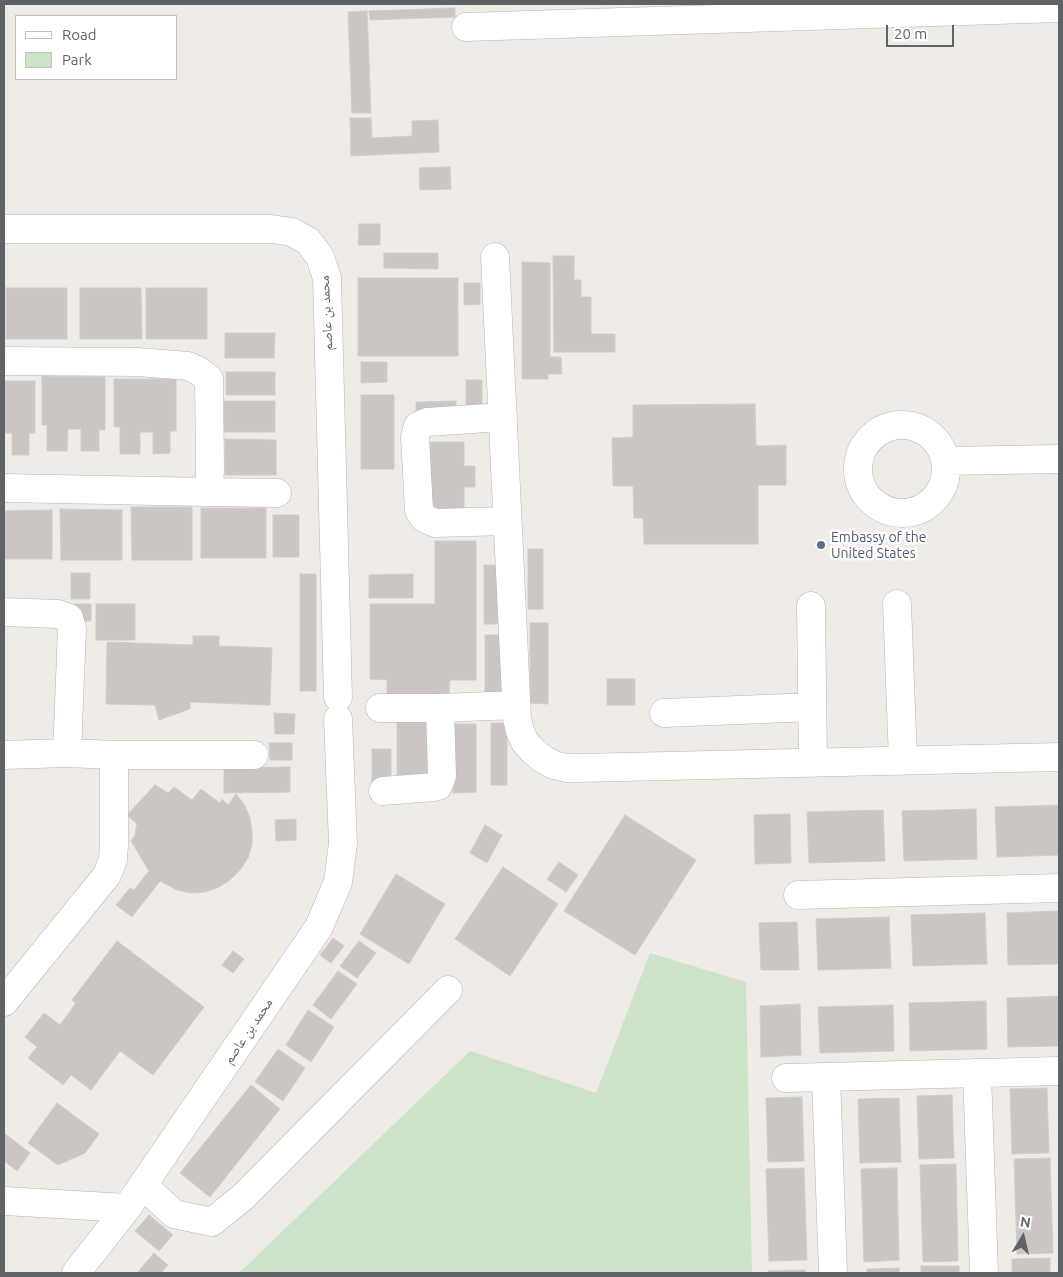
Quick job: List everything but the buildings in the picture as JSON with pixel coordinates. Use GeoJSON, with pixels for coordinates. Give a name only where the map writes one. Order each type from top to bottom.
{"type":"FeatureCollection","features":[{"type":"Feature","properties":{"kind":"street"},"geometry":{"type":"LineString","coordinates":[[466,27],[599,13],[1059,8]]}},
{"type":"Feature","properties":{"kind":"street","name":"محمد بن عاصم"},"geometry":{"type":"LineString","coordinates":[[4,229],[271,229],[292,232],[308,241],[320,257],[327,278],[338,708],[344,843],[338,882],[319,927],[143,1186],[76,1273]]}},
{"type":"Feature","properties":{"kind":"street"},"geometry":{"type":"LineString","coordinates":[[495,257],[517,718],[525,742],[543,759],[554,765],[566,768],[1059,758]]}},
{"type":"Feature","properties":{"kind":"street"},"geometry":{"type":"LineString","coordinates":[[4,360],[138,362],[188,366],[199,370],[209,379],[209,492]]}},
{"type":"Feature","properties":{"kind":"street"},"geometry":{"type":"LineString","coordinates":[[503,417],[427,422],[418,426],[415,437],[420,510],[424,518],[435,522],[508,521]]}},
{"type":"Feature","properties":{"kind":"street"},"geometry":{"type":"LineString","coordinates":[[946,461],[1059,459]]}},
{"type":"Feature","properties":{"kind":"street"},"geometry":{"type":"LineString","coordinates":[[4,488],[276,493]]}},
{"type":"Feature","properties":{"kind":"street"},"geometry":{"type":"LineString","coordinates":[[897,604],[903,761]]}},
{"type":"Feature","properties":{"kind":"street"},"geometry":{"type":"LineString","coordinates":[[811,606],[813,763]]}},
{"type":"Feature","properties":{"kind":"street"},"geometry":{"type":"LineString","coordinates":[[4,612],[58,614],[69,618],[72,628],[67,753]]}},
{"type":"Feature","properties":{"kind":"street"},"geometry":{"type":"LineString","coordinates":[[380,708],[516,705]]}},
{"type":"Feature","properties":{"kind":"street"},"geometry":{"type":"LineString","coordinates":[[664,713],[812,707]]}},
{"type":"Feature","properties":{"kind":"street"},"geometry":{"type":"LineString","coordinates":[[383,791],[438,786],[442,776],[440,708]]}},
{"type":"Feature","properties":{"kind":"street"},"geometry":{"type":"LineString","coordinates":[[4,755],[67,753],[254,755]]}},
{"type":"Feature","properties":{"kind":"street"},"geometry":{"type":"LineString","coordinates":[[4,1002],[107,875],[113,860],[114,844],[114,755]]}},
{"type":"Feature","properties":{"kind":"street"},"geometry":{"type":"LineString","coordinates":[[798,895],[1059,888]]}},
{"type":"Feature","properties":{"kind":"street"},"geometry":{"type":"LineString","coordinates":[[143,1186],[174,1214],[212,1222],[244,1196],[448,990]]}},
{"type":"Feature","properties":{"kind":"street"},"geometry":{"type":"LineString","coordinates":[[786,1078],[1059,1071]]}},
{"type":"Feature","properties":{"kind":"street"},"geometry":{"type":"LineString","coordinates":[[977,1074],[984,1273]]}},
{"type":"Feature","properties":{"kind":"street"},"geometry":{"type":"LineString","coordinates":[[826,1077],[833,1273]]}},
{"type":"Feature","properties":{"kind":"street"},"geometry":{"type":"LineString","coordinates":[[4,1201],[127,1208]]}},
{"type":"Feature","properties":{"kind":"green space"},"geometry":{"type":"Polygon","coordinates":[[[650,953],[746,982],[752,1273],[239,1273],[470,1051],[596,1093],[650,953]]]}},
{"type":"Feature","properties":{"kind":"place","name":"Embassy of the United States"},"geometry":{"type":"Point","coordinates":[821,545]}}]}
